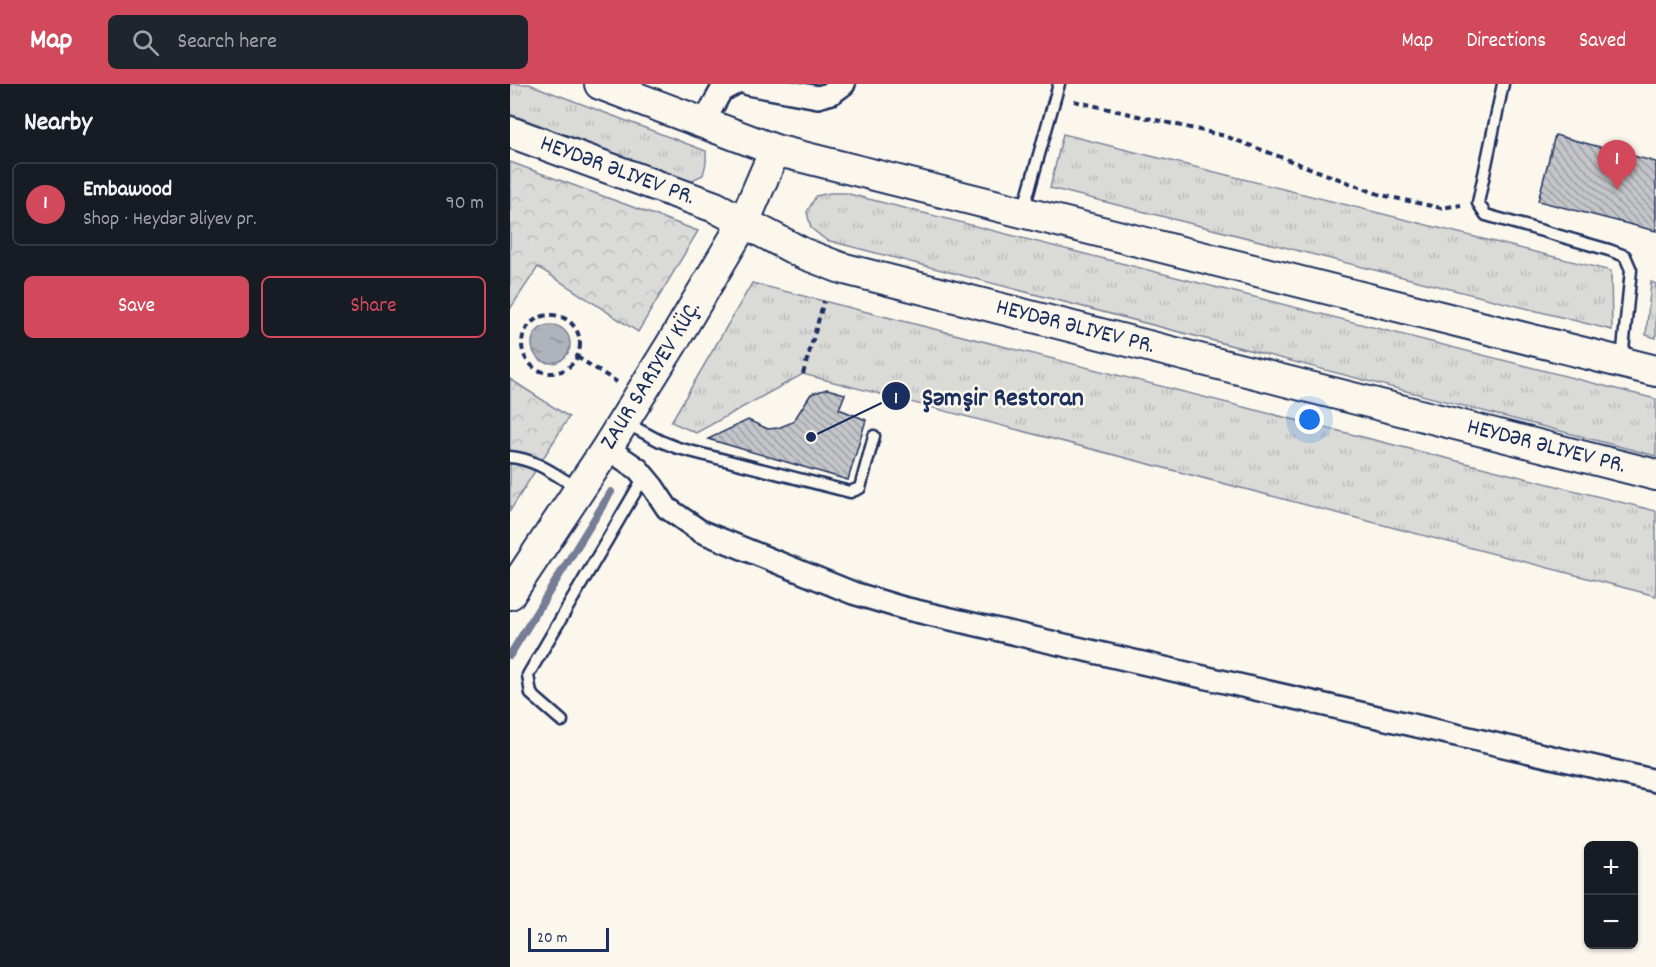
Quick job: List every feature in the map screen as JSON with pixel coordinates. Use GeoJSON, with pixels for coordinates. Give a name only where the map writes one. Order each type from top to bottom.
{"type":"FeatureCollection","features":[{"type":"Feature","properties":{"kind":"main road"},"geometry":{"type":"LineString","coordinates":[[600,84],[775,150],[1656,372]]}},
{"type":"Feature","properties":{"kind":"main road","name":"HEYDƏR ƏLIYEV PR."},"geometry":{"type":"LineString","coordinates":[[510,132],[688,196],[802,253],[841,268],[1656,475]]}},
{"type":"Feature","properties":{"kind":"main road"},"geometry":{"type":"LineString","coordinates":[[510,594],[624,422],[744,222],[775,150]]}},
{"type":"Feature","properties":{"kind":"street"},"geometry":{"type":"LineString","coordinates":[[748,84],[818,97],[832,93],[844,84]]}},
{"type":"Feature","properties":{"kind":"street"},"geometry":{"type":"LineString","coordinates":[[704,122],[725,86]]}},
{"type":"Feature","properties":{"kind":"street"},"geometry":{"type":"LineString","coordinates":[[607,448],[638,470],[667,508],[700,531],[853,593],[903,608],[1656,781]]}},
{"type":"Feature","properties":{"kind":"lane"},"geometry":{"type":"LineString","coordinates":[[1023,212],[1059,84]]}},
{"type":"Feature","properties":{"kind":"lane"},"geometry":{"type":"LineString","coordinates":[[1503,84],[1478,203],[1486,214],[1624,256],[1631,270],[1622,363]]}},
{"type":"Feature","properties":{"kind":"lane"},"geometry":{"type":"LineString","coordinates":[[624,422],[678,448],[850,492],[860,488],[874,436]]}},
{"type":"Feature","properties":{"kind":"lane"},"geometry":{"type":"LineString","coordinates":[[510,457],[521,458],[541,466],[579,489]]}},
{"type":"Feature","properties":{"kind":"lane"},"geometry":{"type":"LineString","coordinates":[[562,721],[531,694],[528,675],[644,477]]}},
{"type":"Feature","properties":{"kind":"path"},"geometry":{"type":"LineString","coordinates":[[1055,97],[1225,136],[1381,195],[1441,208],[1478,203]]}},
{"type":"Feature","properties":{"kind":"path"},"geometry":{"type":"LineString","coordinates":[[803,374],[824,302]]}},
{"type":"Feature","properties":{"kind":"path"},"geometry":{"type":"LineString","coordinates":[[549,315],[566,319],[578,332],[580,340],[577,357],[572,364],[556,373],[548,373],[532,366],[526,360],[522,343],[527,327],[541,316],[549,315]]}},
{"type":"Feature","properties":{"kind":"path"},"geometry":{"type":"LineString","coordinates":[[577,357],[639,396]]}},
{"type":"Feature","properties":{"kind":"green space"},"geometry":{"type":"Polygon","coordinates":[[[510,84],[529,84],[706,151],[703,175],[690,181],[510,114],[510,84]]]}},
{"type":"Feature","properties":{"kind":"green space"},"geometry":{"type":"Polygon","coordinates":[[[1063,134],[1611,271],[1612,330],[1050,188],[1063,134]]]}},
{"type":"Feature","properties":{"kind":"green space"},"geometry":{"type":"Polygon","coordinates":[[[510,162],[698,231],[638,332],[538,267],[510,309],[510,162]]]}},
{"type":"Feature","properties":{"kind":"green space"},"geometry":{"type":"Polygon","coordinates":[[[845,193],[1656,399],[1656,456],[826,240],[811,228],[807,212],[816,196],[845,193]]]}},
{"type":"Feature","properties":{"kind":"green space"},"geometry":{"type":"Polygon","coordinates":[[[1651,282],[1656,284],[1656,338],[1646,335],[1651,282]]]}},
{"type":"Feature","properties":{"kind":"green space"},"geometry":{"type":"Polygon","coordinates":[[[752,283],[1656,511],[1656,596],[803,374],[696,433],[671,422],[752,283]]]}},
{"type":"Feature","properties":{"kind":"green space"},"geometry":{"type":"Polygon","coordinates":[[[510,379],[569,417],[510,511],[510,379]]]}},
{"type":"Feature","properties":{"kind":"water"},"geometry":{"type":"Polygon","coordinates":[[[551,325],[564,331],[570,344],[564,357],[551,363],[538,357],[532,344],[538,331],[551,325]]]}},
{"type":"Feature","properties":{"kind":"building"},"geometry":{"type":"Polygon","coordinates":[[[1555,135],[1656,162],[1656,231],[1538,201],[1555,135]]]}},
{"type":"Feature","properties":{"kind":"building"},"geometry":{"type":"Polygon","coordinates":[[[827,389],[845,394],[839,409],[866,420],[848,480],[708,439],[748,420],[768,429],[793,422],[811,394],[827,389]]]}},
{"type":"Feature","properties":{"kind":"waterway"},"geometry":{"type":"LineString","coordinates":[[510,655],[611,492]]}},
{"type":"Feature","properties":{"kind":"place","name":"Embawood"},"geometry":{"type":"Point","coordinates":[1617,190]}},
{"type":"Feature","properties":{"kind":"place","name":"Şəmşir Restoran"},"geometry":{"type":"Point","coordinates":[811,437]}}]}
